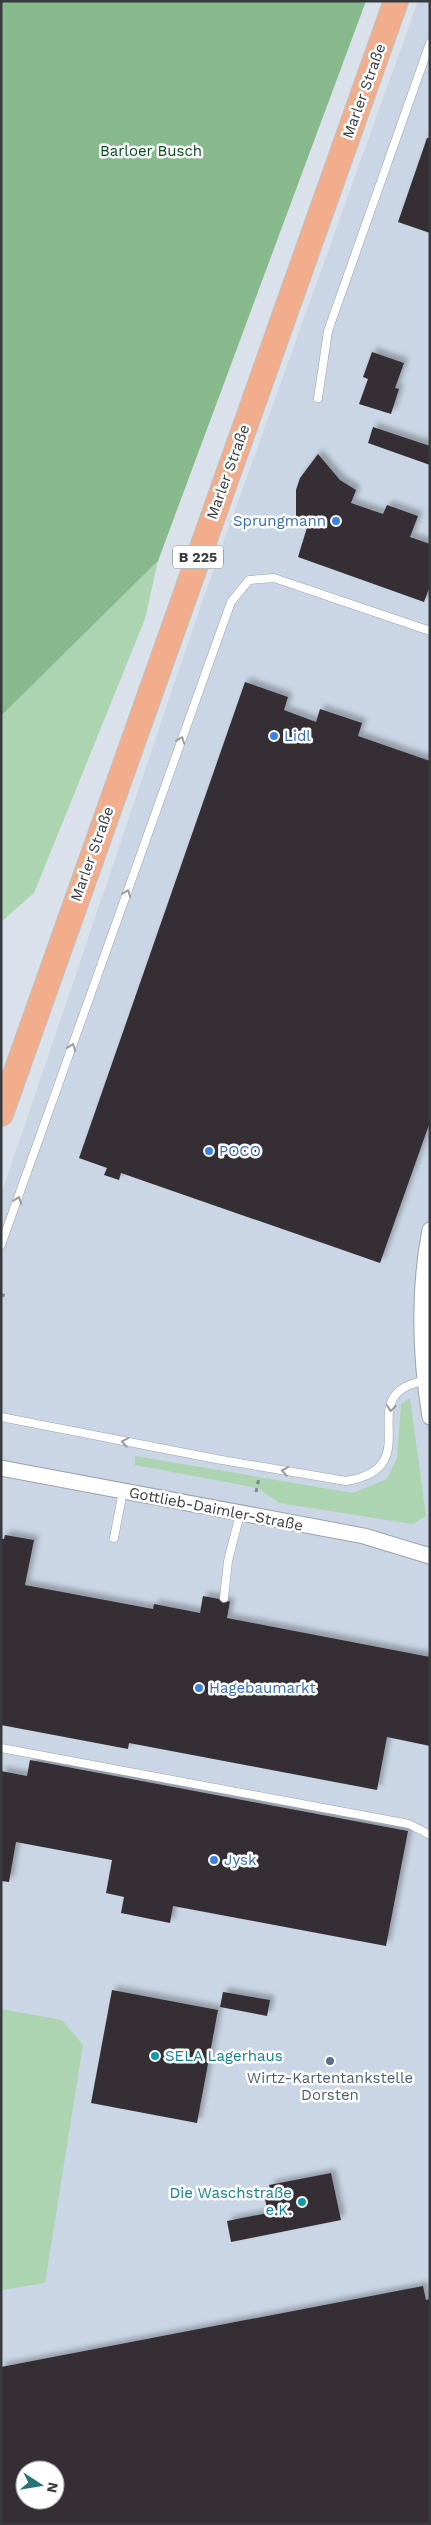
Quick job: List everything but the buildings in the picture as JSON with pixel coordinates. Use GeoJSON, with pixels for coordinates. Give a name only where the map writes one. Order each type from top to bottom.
{"type":"FeatureCollection","features":[{"type":"Feature","properties":{"kind":"main road","name":"Marler Straße"},"geometry":{"type":"LineString","coordinates":[[1,1114],[396,1]]}},
{"type":"Feature","properties":{"kind":"street"},"geometry":{"type":"LineString","coordinates":[[430,1230],[423,1274],[421,1316],[424,1381],[430,1417]]}},
{"type":"Feature","properties":{"kind":"street","name":"Gottlieb-Daimler-Straße"},"geometry":{"type":"LineString","coordinates":[[1,1468],[364,1536],[430,1556]]}},
{"type":"Feature","properties":{"kind":"lane"},"geometry":{"type":"LineString","coordinates":[[318,398],[328,331],[430,43]]}},
{"type":"Feature","properties":{"kind":"lane"},"geometry":{"type":"LineString","coordinates":[[1,1246],[231,602],[249,580],[274,578],[430,631]]}},
{"type":"Feature","properties":{"kind":"lane"},"geometry":{"type":"LineString","coordinates":[[1,1417],[346,1482],[365,1478],[378,1469],[389,1456],[390,1403],[396,1392],[405,1385],[424,1381]]}},
{"type":"Feature","properties":{"kind":"lane"},"geometry":{"type":"LineString","coordinates":[[114,1538],[123,1491]]}},
{"type":"Feature","properties":{"kind":"lane"},"geometry":{"type":"LineString","coordinates":[[224,1598],[228,1561],[240,1514]]}},
{"type":"Feature","properties":{"kind":"lane"},"geometry":{"type":"LineString","coordinates":[[1,1748],[409,1824],[430,1834]]}},
{"type":"Feature","properties":{"kind":"path"},"geometry":{"type":"LineString","coordinates":[[256,1492],[259,1478]]}},
{"type":"Feature","properties":{"kind":"shaded area"},"geometry":{"type":"Polygon","coordinates":[[[418,1],[430,1],[430,2524],[1,2524],[1,1195],[203,599],[418,1]]]}},
{"type":"Feature","properties":{"kind":"green space","name":"Barloer Busch"},"geometry":{"type":"Polygon","coordinates":[[[1,1],[366,1],[158,561],[1,716],[1,1]]]}},
{"type":"Feature","properties":{"kind":"green space"},"geometry":{"type":"Polygon","coordinates":[[[158,561],[145,619],[34,893],[1,922],[1,716],[158,561]]]}},
{"type":"Feature","properties":{"kind":"green space"},"geometry":{"type":"Polygon","coordinates":[[[410,1398],[426,1516],[413,1524],[279,1503],[258,1488],[135,1465],[135,1456],[353,1493],[387,1479],[397,1458],[401,1404],[410,1398]]]}},
{"type":"Feature","properties":{"kind":"green space"},"geometry":{"type":"Polygon","coordinates":[[[1,2009],[62,2020],[83,2045],[45,2283],[1,2290],[1,2009]]]}},
{"type":"Feature","properties":{"kind":"place","name":"Sprungmann"},"geometry":{"type":"Point","coordinates":[336,521]}},
{"type":"Feature","properties":{"kind":"place","name":"Lidl"},"geometry":{"type":"Point","coordinates":[274,736]}},
{"type":"Feature","properties":{"kind":"place","name":"POCO"},"geometry":{"type":"Point","coordinates":[209,1151]}},
{"type":"Feature","properties":{"kind":"place","name":"Hagebaumarkt"},"geometry":{"type":"Point","coordinates":[199,1688]}},
{"type":"Feature","properties":{"kind":"place","name":"Jysk"},"geometry":{"type":"Point","coordinates":[214,1860]}},
{"type":"Feature","properties":{"kind":"place","name":"SELA Lagerhaus"},"geometry":{"type":"Point","coordinates":[155,2056]}},
{"type":"Feature","properties":{"kind":"place","name":"Wirtz-Kartentankstelle Dorsten"},"geometry":{"type":"Point","coordinates":[330,2061]}},
{"type":"Feature","properties":{"kind":"place","name":"Die Waschstraße e.K."},"geometry":{"type":"Point","coordinates":[302,2202]}}]}
